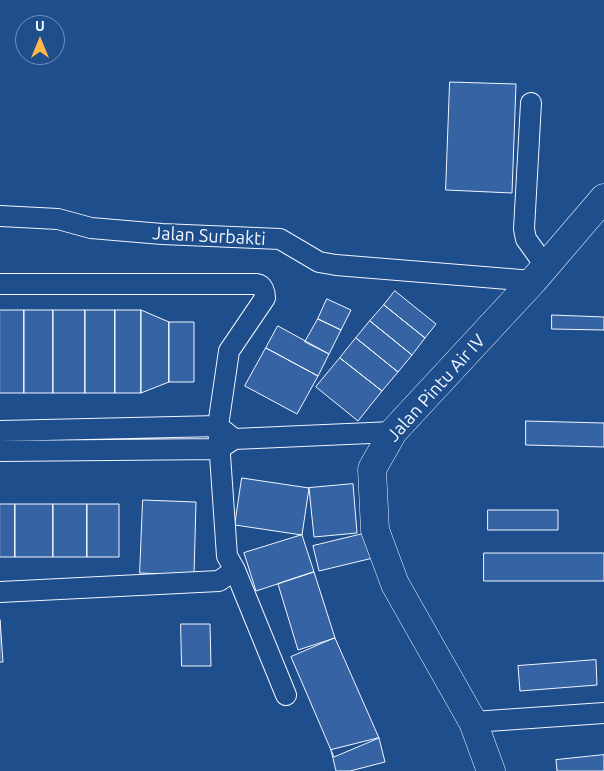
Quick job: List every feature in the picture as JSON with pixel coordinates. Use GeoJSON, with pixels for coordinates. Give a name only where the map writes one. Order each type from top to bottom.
{"type":"FeatureCollection","features":[{"type":"Feature","properties":{"kind":"main road","name":"Jalan Pintu Air IV"},"geometry":{"type":"LineString","coordinates":[[491,771],[473,722],[395,584],[375,530],[372,469],[393,432],[539,274],[604,198]]}},
{"type":"Feature","properties":{"kind":"street"},"geometry":{"type":"LineString","coordinates":[[531,103],[524,230],[539,274]]}},
{"type":"Feature","properties":{"kind":"street","name":"Jalan Surbakti"},"geometry":{"type":"LineString","coordinates":[[0,216],[58,219],[91,228],[162,234],[280,239],[319,262],[336,265],[539,274]]}},
{"type":"Feature","properties":{"kind":"street"},"geometry":{"type":"LineString","coordinates":[[0,284],[260,285],[265,298],[229,351],[218,426],[226,444],[227,556],[235,570],[286,695]]}},
{"type":"Feature","properties":{"kind":"street"},"geometry":{"type":"LineString","coordinates":[[0,431],[218,426]]}},
{"type":"Feature","properties":{"kind":"street"},"geometry":{"type":"LineString","coordinates":[[0,452],[226,444],[393,432]]}},
{"type":"Feature","properties":{"kind":"street"},"geometry":{"type":"LineString","coordinates":[[0,592],[219,581],[235,570]]}},
{"type":"Feature","properties":{"kind":"street"},"geometry":{"type":"LineString","coordinates":[[473,722],[604,713]]}},
{"type":"Feature","properties":{"kind":"building"},"geometry":{"type":"Polygon","coordinates":[[[450,82],[516,84],[512,193],[446,190],[450,82]]]}},
{"type":"Feature","properties":{"kind":"building"},"geometry":{"type":"Polygon","coordinates":[[[395,291],[436,324],[425,338],[384,305],[395,291]]]}},
{"type":"Feature","properties":{"kind":"building"},"geometry":{"type":"Polygon","coordinates":[[[327,299],[351,310],[341,330],[318,319],[327,299]]]}},
{"type":"Feature","properties":{"kind":"building"},"geometry":{"type":"Polygon","coordinates":[[[384,305],[425,338],[412,355],[370,321],[384,305]]]}},
{"type":"Feature","properties":{"kind":"building"},"geometry":{"type":"Polygon","coordinates":[[[0,310],[24,310],[24,393],[0,393],[0,310]]]}},
{"type":"Feature","properties":{"kind":"building"},"geometry":{"type":"Polygon","coordinates":[[[24,310],[53,310],[53,393],[24,393],[24,310]]]}},
{"type":"Feature","properties":{"kind":"building"},"geometry":{"type":"Polygon","coordinates":[[[53,310],[85,310],[85,393],[53,393],[53,310]]]}},
{"type":"Feature","properties":{"kind":"building"},"geometry":{"type":"Polygon","coordinates":[[[85,310],[115,310],[115,393],[85,393],[85,310]]]}},
{"type":"Feature","properties":{"kind":"building"},"geometry":{"type":"Polygon","coordinates":[[[115,310],[141,310],[141,393],[115,393],[115,310]]]}},
{"type":"Feature","properties":{"kind":"building"},"geometry":{"type":"Polygon","coordinates":[[[141,310],[169,322],[169,382],[141,393],[141,310]]]}},
{"type":"Feature","properties":{"kind":"building"},"geometry":{"type":"Polygon","coordinates":[[[552,315],[604,317],[604,330],[552,329],[552,315]]]}},
{"type":"Feature","properties":{"kind":"building"},"geometry":{"type":"Polygon","coordinates":[[[318,319],[341,330],[329,354],[305,342],[318,319]]]}},
{"type":"Feature","properties":{"kind":"building"},"geometry":{"type":"Polygon","coordinates":[[[370,321],[412,355],[398,372],[356,338],[370,321]]]}},
{"type":"Feature","properties":{"kind":"building"},"geometry":{"type":"Polygon","coordinates":[[[169,322],[194,322],[194,382],[169,382],[169,322]]]}},
{"type":"Feature","properties":{"kind":"building"},"geometry":{"type":"Polygon","coordinates":[[[278,326],[329,354],[318,376],[266,348],[278,326]]]}},
{"type":"Feature","properties":{"kind":"building"},"geometry":{"type":"Polygon","coordinates":[[[356,338],[398,372],[382,391],[340,358],[356,338]]]}},
{"type":"Feature","properties":{"kind":"building"},"geometry":{"type":"Polygon","coordinates":[[[266,348],[318,376],[297,414],[245,386],[266,348]]]}},
{"type":"Feature","properties":{"kind":"building"},"geometry":{"type":"Polygon","coordinates":[[[340,358],[382,391],[358,421],[316,387],[340,358]]]}},
{"type":"Feature","properties":{"kind":"building"},"geometry":{"type":"Polygon","coordinates":[[[526,421],[604,423],[604,447],[526,445],[526,421]]]}},
{"type":"Feature","properties":{"kind":"building"},"geometry":{"type":"Polygon","coordinates":[[[242,478],[309,488],[302,535],[235,525],[242,478]]]}},
{"type":"Feature","properties":{"kind":"building"},"geometry":{"type":"Polygon","coordinates":[[[353,484],[357,533],[314,537],[309,488],[353,484]]]}},
{"type":"Feature","properties":{"kind":"building"},"geometry":{"type":"Polygon","coordinates":[[[143,500],[196,502],[194,575],[140,573],[143,500]]]}},
{"type":"Feature","properties":{"kind":"building"},"geometry":{"type":"Polygon","coordinates":[[[0,504],[15,504],[15,557],[0,557],[0,504]]]}},
{"type":"Feature","properties":{"kind":"building"},"geometry":{"type":"Polygon","coordinates":[[[15,504],[53,504],[53,557],[15,557],[15,504]]]}},
{"type":"Feature","properties":{"kind":"building"},"geometry":{"type":"Polygon","coordinates":[[[53,504],[87,504],[87,557],[53,557],[53,504]]]}},
{"type":"Feature","properties":{"kind":"building"},"geometry":{"type":"Polygon","coordinates":[[[87,504],[119,504],[119,557],[87,557],[87,504]]]}},
{"type":"Feature","properties":{"kind":"building"},"geometry":{"type":"Polygon","coordinates":[[[488,510],[558,510],[558,530],[488,530],[488,510]]]}},
{"type":"Feature","properties":{"kind":"building"},"geometry":{"type":"Polygon","coordinates":[[[371,532],[377,557],[319,571],[313,546],[371,532]]]}},
{"type":"Feature","properties":{"kind":"building"},"geometry":{"type":"Polygon","coordinates":[[[302,535],[314,572],[256,591],[244,553],[302,535]]]}},
{"type":"Feature","properties":{"kind":"building"},"geometry":{"type":"Polygon","coordinates":[[[484,553],[604,553],[604,581],[484,581],[484,553]]]}},
{"type":"Feature","properties":{"kind":"building"},"geometry":{"type":"Polygon","coordinates":[[[314,572],[335,638],[298,650],[278,584],[314,572]]]}},
{"type":"Feature","properties":{"kind":"building"},"geometry":{"type":"Polygon","coordinates":[[[0,620],[3,662],[0,662],[0,620]]]}},
{"type":"Feature","properties":{"kind":"building"},"geometry":{"type":"Polygon","coordinates":[[[181,624],[210,624],[211,666],[182,666],[181,624]]]}},
{"type":"Feature","properties":{"kind":"building"},"geometry":{"type":"Polygon","coordinates":[[[335,638],[379,738],[334,757],[291,657],[335,638]]]}},
{"type":"Feature","properties":{"kind":"building"},"geometry":{"type":"Polygon","coordinates":[[[596,660],[597,685],[520,691],[518,666],[596,660]]]}},
{"type":"Feature","properties":{"kind":"building"},"geometry":{"type":"Polygon","coordinates":[[[379,738],[385,762],[350,771],[336,771],[331,750],[379,738]]]}},
{"type":"Feature","properties":{"kind":"building"},"geometry":{"type":"Polygon","coordinates":[[[604,755],[604,771],[557,771],[556,760],[604,755]]]}}]}
